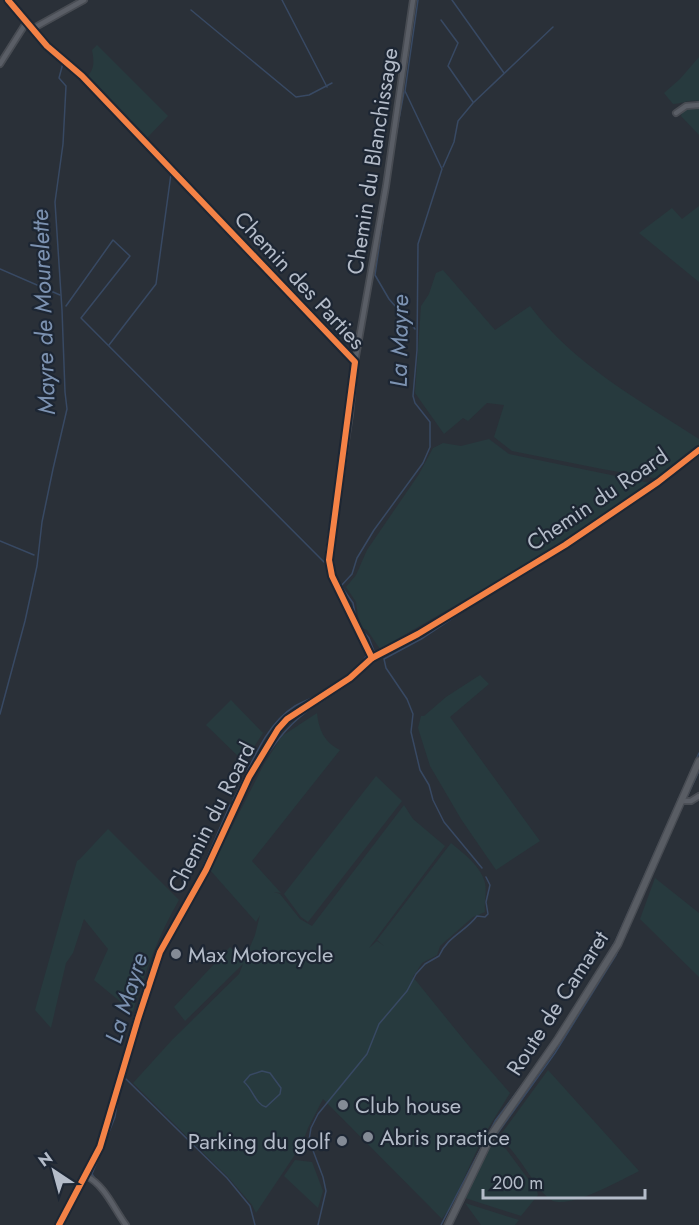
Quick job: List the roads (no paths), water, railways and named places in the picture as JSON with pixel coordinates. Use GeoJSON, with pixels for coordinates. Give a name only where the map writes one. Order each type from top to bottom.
{"type":"FeatureCollection","features":[{"type":"Feature","properties":{"kind":"main road","name":"Route de Camaret"},"geometry":{"type":"LineString","coordinates":[[448,1225],[492,1134],[558,1039],[618,944],[699,761]]}},
{"type":"Feature","properties":{"kind":"street","name":"Chemin des Parties"},"geometry":{"type":"LineString","coordinates":[[8,0],[47,46],[81,76],[355,362],[329,560],[337,588],[372,658]]}},
{"type":"Feature","properties":{"kind":"street"},"geometry":{"type":"LineString","coordinates":[[32,29],[84,0]]}},
{"type":"Feature","properties":{"kind":"street","name":"Chemin du Blanchissage"},"geometry":{"type":"LineString","coordinates":[[355,362],[386,186],[413,0]]}},
{"type":"Feature","properties":{"kind":"street"},"geometry":{"type":"LineString","coordinates":[[0,64],[26,23]]}},
{"type":"Feature","properties":{"kind":"street"},"geometry":{"type":"LineString","coordinates":[[676,113],[686,106],[699,105]]}},
{"type":"Feature","properties":{"kind":"street","name":"Chemin du Roard"},"geometry":{"type":"LineString","coordinates":[[59,1225],[100,1147],[160,952],[206,870],[249,777],[278,729],[287,719],[350,678],[372,658],[418,634],[565,545],[658,482],[699,450]]}},
{"type":"Feature","properties":{"kind":"street"},"geometry":{"type":"LineString","coordinates":[[681,801],[691,801],[699,796]]}},
{"type":"Feature","properties":{"kind":"street"},"geometry":{"type":"LineString","coordinates":[[86,1176],[92,1179],[107,1197],[126,1225]]}},
{"type":"Feature","properties":{"kind":"waterway","name":"Mayre de Mourelette"},"geometry":{"type":"LineString","coordinates":[[5,0],[33,33]]}},
{"type":"Feature","properties":{"kind":"waterway"},"geometry":{"type":"LineString","coordinates":[[282,0],[327,87]]}},
{"type":"Feature","properties":{"kind":"waterway","name":"La Mayre"},"geometry":{"type":"LineString","coordinates":[[375,654],[369,638],[356,619],[353,603],[341,586],[352,574],[357,558],[374,530],[423,463],[430,447],[430,422],[415,403],[413,396],[417,350],[418,244],[442,169],[405,91],[418,0]]}},
{"type":"Feature","properties":{"kind":"waterway"},"geometry":{"type":"LineString","coordinates":[[452,0],[504,73]]}},
{"type":"Feature","properties":{"kind":"waterway"},"geometry":{"type":"LineString","coordinates":[[191,10],[296,97],[309,95],[332,83]]}},
{"type":"Feature","properties":{"kind":"waterway"},"geometry":{"type":"LineString","coordinates":[[441,20],[458,43],[448,66],[473,102]]}},
{"type":"Feature","properties":{"kind":"waterway"},"geometry":{"type":"LineString","coordinates":[[443,167],[454,142],[458,121],[473,103],[553,27]]}},
{"type":"Feature","properties":{"kind":"waterway","name":"Mayre de Mourelette"},"geometry":{"type":"LineString","coordinates":[[0,714],[25,621],[37,566],[42,522],[67,409],[55,202],[63,144],[66,86],[59,78],[63,63],[57,58]]}},
{"type":"Feature","properties":{"kind":"waterway"},"geometry":{"type":"LineString","coordinates":[[394,146],[404,92]]}},
{"type":"Feature","properties":{"kind":"waterway"},"geometry":{"type":"LineString","coordinates":[[109,345],[156,284],[171,174]]}},
{"type":"Feature","properties":{"kind":"waterway"},"geometry":{"type":"LineString","coordinates":[[388,186],[375,275],[389,299],[415,329]]}},
{"type":"Feature","properties":{"kind":"waterway"},"geometry":{"type":"LineString","coordinates":[[66,306],[113,240],[130,256],[81,318],[324,562]]}},
{"type":"Feature","properties":{"kind":"waterway"},"geometry":{"type":"LineString","coordinates":[[0,269],[60,295]]}},
{"type":"Feature","properties":{"kind":"waterway"},"geometry":{"type":"LineString","coordinates":[[0,541],[34,555]]}},
{"type":"Feature","properties":{"kind":"waterway"},"geometry":{"type":"LineString","coordinates":[[474,604],[423,638],[384,659],[386,668],[407,699],[413,714],[411,732],[420,770],[429,785],[433,800],[444,822],[482,868]]}},
{"type":"Feature","properties":{"kind":"waterway"},"geometry":{"type":"LineString","coordinates":[[361,665],[368,653]]}},
{"type":"Feature","properties":{"kind":"waterway","name":"La Mayre"},"geometry":{"type":"LineString","coordinates":[[319,703],[348,684],[375,661]]}},
{"type":"Feature","properties":{"kind":"waterway"},"geometry":{"type":"LineString","coordinates":[[233,800],[258,749],[274,725],[295,706],[321,694]]}},
{"type":"Feature","properties":{"kind":"waterway","name":"La Mayre"},"geometry":{"type":"LineString","coordinates":[[259,766],[285,732],[317,704]]}},
{"type":"Feature","properties":{"kind":"waterway"},"geometry":{"type":"LineString","coordinates":[[605,959],[615,942],[699,753]]}},
{"type":"Feature","properties":{"kind":"waterway"},"geometry":{"type":"LineString","coordinates":[[687,797],[699,771]]}},
{"type":"Feature","properties":{"kind":"waterway","name":"La Mayre"},"geometry":{"type":"LineString","coordinates":[[119,1075],[134,1018],[160,945],[198,878],[230,805]]}},
{"type":"Feature","properties":{"kind":"waterway"},"geometry":{"type":"LineString","coordinates":[[668,838],[675,822]]}},
{"type":"Feature","properties":{"kind":"waterway"},"geometry":{"type":"LineString","coordinates":[[318,1225],[326,1191],[309,1140],[311,1128],[318,1114],[367,1054],[379,1024],[407,991],[416,974],[425,964],[439,956],[451,939],[477,916],[485,917],[488,914],[486,902],[490,885],[486,877]]}},
{"type":"Feature","properties":{"kind":"waterway"},"geometry":{"type":"LineString","coordinates":[[497,1134],[555,1053],[616,955],[644,892]]}},
{"type":"Feature","properties":{"kind":"waterway"},"geometry":{"type":"LineString","coordinates":[[545,1053],[556,1037]]}},
{"type":"Feature","properties":{"kind":"waterway"},"geometry":{"type":"LineString","coordinates":[[441,1225],[495,1121],[534,1069]]}},
{"type":"Feature","properties":{"kind":"waterway"},"geometry":{"type":"LineString","coordinates":[[262,1071],[270,1073],[281,1088],[280,1094],[266,1107],[259,1103],[244,1082],[250,1075],[262,1071]]}},
{"type":"Feature","properties":{"kind":"waterway"},"geometry":{"type":"LineString","coordinates":[[126,1079],[227,1178],[250,1206],[255,1225]]}},
{"type":"Feature","properties":{"kind":"waterway","name":"La Mayre"},"geometry":{"type":"LineString","coordinates":[[96,1180],[92,1174],[115,1117],[119,1091]]}},
{"type":"Feature","properties":{"kind":"waterway","name":"La Mayre"},"geometry":{"type":"LineString","coordinates":[[106,1198],[123,1225]]}},
{"type":"Feature","properties":{"kind":"waterway"},"geometry":{"type":"LineString","coordinates":[[55,1225],[62,1214]]}},
{"type":"Feature","properties":{"kind":"place","name":"Max Motorcycle"},"geometry":{"type":"Point","coordinates":[176,954]}},
{"type":"Feature","properties":{"kind":"place","name":"Club house"},"geometry":{"type":"Point","coordinates":[343,1105]}},
{"type":"Feature","properties":{"kind":"place","name":"Abris practice"},"geometry":{"type":"Point","coordinates":[368,1137]}},
{"type":"Feature","properties":{"kind":"place","name":"Parking du golf"},"geometry":{"type":"Point","coordinates":[342,1141]}}]}
